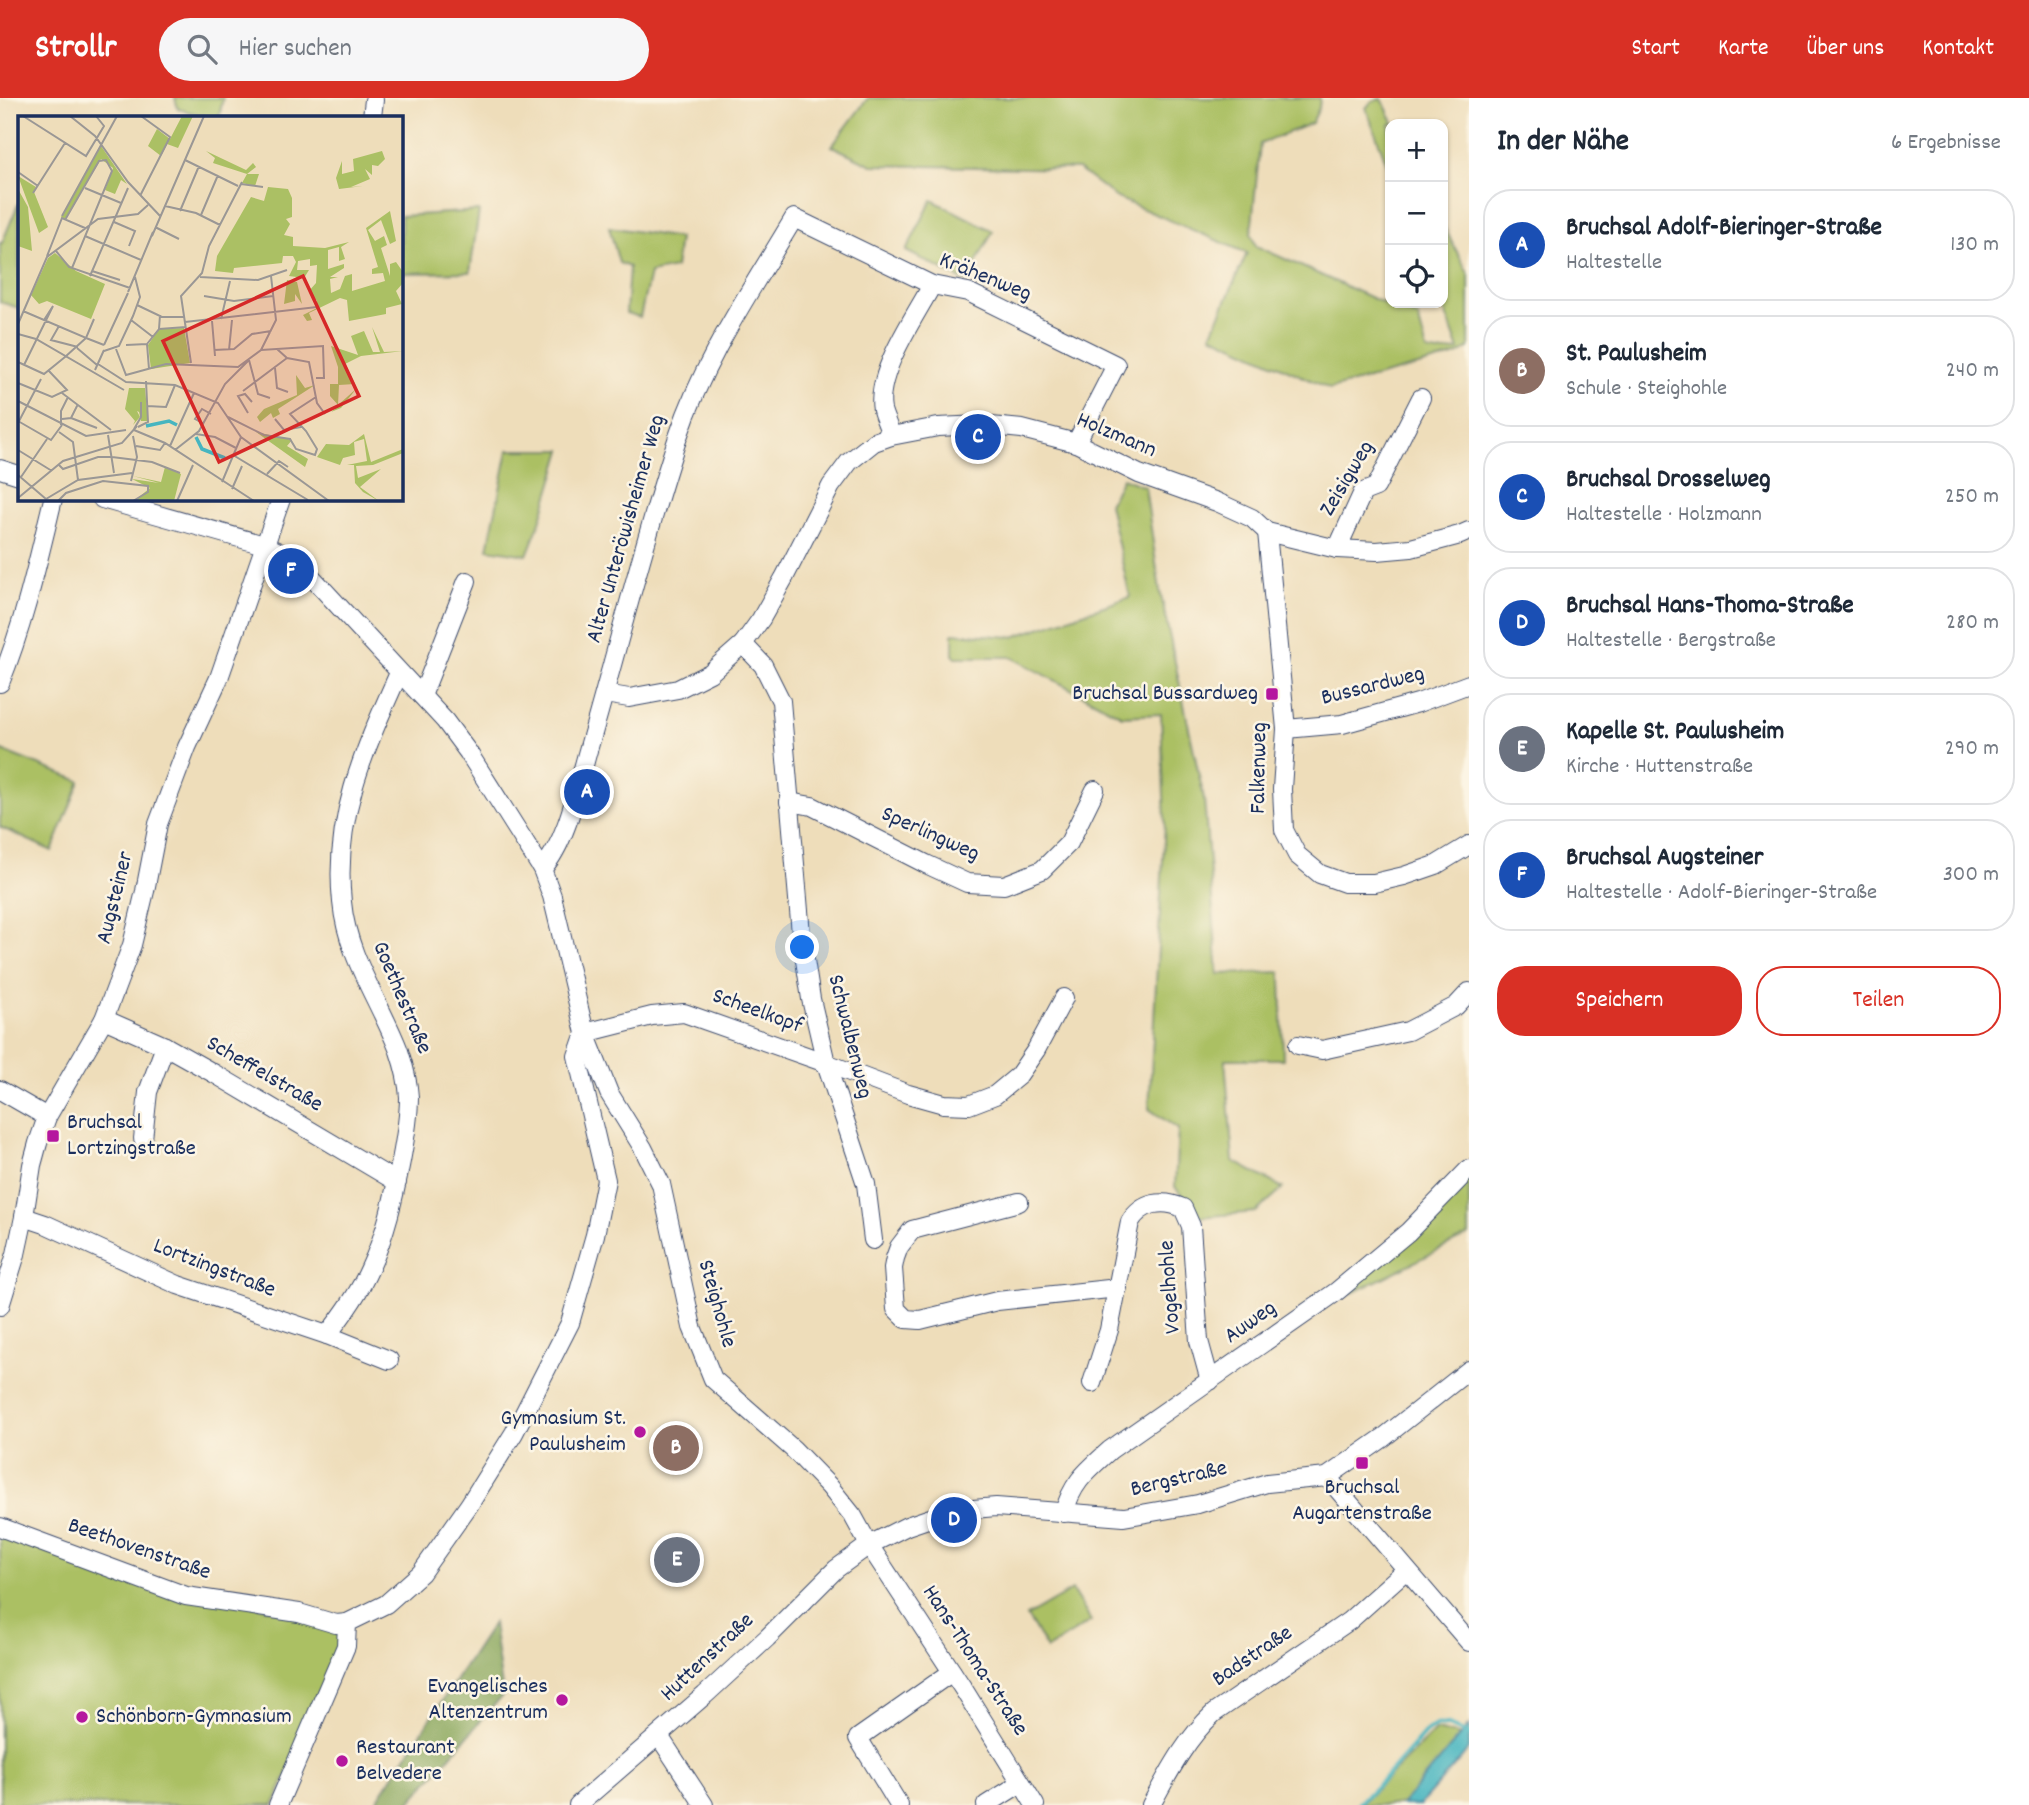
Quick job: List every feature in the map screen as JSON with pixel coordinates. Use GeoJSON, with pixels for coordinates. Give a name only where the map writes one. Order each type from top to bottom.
{"type":"FeatureCollection","features":[{"type":"Feature","properties":{"kind":"street","name":"Krähenweg"},"geometry":{"type":"LineString","coordinates":[[794,218],[932,285],[968,292],[1116,365],[1076,443]]}},
{"type":"Feature","properties":{"kind":"street","name":"Alter Unteröwisheimer Weg"},"geometry":{"type":"LineString","coordinates":[[542,869],[554,854],[562,835],[605,694],[654,514],[691,401],[709,359],[794,218]]}},
{"type":"Feature","properties":{"kind":"street"},"geometry":{"type":"LineString","coordinates":[[891,436],[882,409],[883,383],[890,362],[932,285]]}},
{"type":"Feature","properties":{"kind":"street","name":"Zeisigweg"},"geometry":{"type":"LineString","coordinates":[[1336,549],[1363,492],[1376,487],[1421,398]]}},
{"type":"Feature","properties":{"kind":"street","name":"Holzmann"},"geometry":{"type":"LineString","coordinates":[[605,694],[629,698],[678,690],[710,673],[743,644],[761,619],[831,486],[849,462],[874,442],[937,427],[981,425],[1022,429],[1076,443],[1139,474],[1217,502],[1252,518],[1267,532],[1336,549],[1377,551],[1411,548],[1469,531]]}},
{"type":"Feature","properties":{"kind":"street"},"geometry":{"type":"LineString","coordinates":[[0,469],[18,475]]}},
{"type":"Feature","properties":{"kind":"street"},"geometry":{"type":"LineString","coordinates":[[0,683],[10,659],[38,562],[52,500]]}},
{"type":"Feature","properties":{"kind":"street"},"geometry":{"type":"LineString","coordinates":[[106,500],[264,545],[284,554],[308,573],[445,721],[468,752],[542,869],[552,896],[584,1033],[577,1056],[606,1180],[595,1235],[570,1323],[514,1433],[469,1505],[421,1573],[386,1604],[347,1623],[346,1646],[278,1805]]}},
{"type":"Feature","properties":{"kind":"street","name":"Augsteiner"},"geometry":{"type":"LineString","coordinates":[[0,1306],[16,1254],[32,1165],[47,1117],[104,1019],[132,945],[158,824],[187,747],[219,678],[281,500]]}},
{"type":"Feature","properties":{"kind":"street","name":"Falkenweg"},"geometry":{"type":"LineString","coordinates":[[1267,532],[1286,729],[1282,789],[1284,831],[1297,855],[1320,874],[1345,883],[1374,883],[1436,865],[1469,845]]}},
{"type":"Feature","properties":{"kind":"street"},"geometry":{"type":"LineString","coordinates":[[422,696],[467,581]]}},
{"type":"Feature","properties":{"kind":"street","name":"Schwalbenweg"},"geometry":{"type":"LineString","coordinates":[[743,644],[763,666],[781,701],[801,933],[811,999],[826,1063],[866,1184],[873,1240]]}},
{"type":"Feature","properties":{"kind":"street","name":"Goethestraße"},"geometry":{"type":"LineString","coordinates":[[327,1335],[348,1309],[370,1268],[387,1224],[407,1126],[409,1098],[406,1073],[393,1038],[360,968],[346,928],[340,852],[342,830],[355,778],[399,673]]}},
{"type":"Feature","properties":{"kind":"street","name":"Bussardweg"},"geometry":{"type":"LineString","coordinates":[[1286,729],[1342,724],[1418,703],[1469,684]]}},
{"type":"Feature","properties":{"kind":"street","name":"Sperlingweg"},"geometry":{"type":"LineString","coordinates":[[789,802],[812,806],[967,883],[1004,885],[1042,870],[1069,843],[1095,790]]}},
{"type":"Feature","properties":{"kind":"street"},"geometry":{"type":"LineString","coordinates":[[1298,1045],[1322,1050],[1408,1031],[1456,1006],[1469,992]]}},
{"type":"Feature","properties":{"kind":"street","name":"Scheelkopf"},"geometry":{"type":"LineString","coordinates":[[584,1033],[652,1016],[684,1013],[908,1094],[944,1104],[969,1105],[995,1095],[1018,1076],[1036,1050],[1064,998]]}},
{"type":"Feature","properties":{"kind":"street","name":"Scheffelstraße"},"geometry":{"type":"LineString","coordinates":[[104,1019],[165,1046],[397,1182]]}},
{"type":"Feature","properties":{"kind":"street","name":"Steighohle"},"geometry":{"type":"LineString","coordinates":[[584,1033],[609,1093],[643,1148],[661,1184],[692,1327],[713,1379],[793,1449],[829,1486],[853,1516],[869,1545]]}},
{"type":"Feature","properties":{"kind":"street"},"geometry":{"type":"LineString","coordinates":[[142,1139],[148,1092],[165,1046]]}},
{"type":"Feature","properties":{"kind":"street"},"geometry":{"type":"LineString","coordinates":[[0,1090],[47,1117]]}},
{"type":"Feature","properties":{"kind":"street","name":"Auweg"},"geometry":{"type":"LineString","coordinates":[[1064,1513],[1069,1495],[1079,1478],[1110,1450],[1336,1292],[1408,1232],[1469,1168]]}},
{"type":"Feature","properties":{"kind":"street"},"geometry":{"type":"LineString","coordinates":[[1019,1202],[912,1230],[899,1247],[893,1268],[896,1309],[906,1319],[920,1320],[997,1301],[1118,1288],[1109,1329],[1092,1383]]}},
{"type":"Feature","properties":{"kind":"street","name":"Vogelhohle"},"geometry":{"type":"LineString","coordinates":[[1118,1288],[1130,1222],[1135,1213],[1142,1207],[1166,1203],[1183,1209],[1191,1226],[1199,1342],[1210,1381]]}},
{"type":"Feature","properties":{"kind":"street","name":"Lortzingstraße"},"geometry":{"type":"LineString","coordinates":[[24,1217],[178,1285],[327,1335],[388,1360]]}},
{"type":"Feature","properties":{"kind":"street","name":"Bergstraße"},"geometry":{"type":"LineString","coordinates":[[869,1545],[907,1526],[951,1511],[996,1507],[1124,1517],[1198,1504],[1267,1483],[1327,1477],[1383,1438],[1469,1370]]}},
{"type":"Feature","properties":{"kind":"street"},"geometry":{"type":"LineString","coordinates":[[1327,1477],[1406,1570],[1467,1636]]}},
{"type":"Feature","properties":{"kind":"street","name":"Beethovenstraße"},"geometry":{"type":"LineString","coordinates":[[0,1527],[187,1596],[299,1613],[336,1624],[347,1623]]}},
{"type":"Feature","properties":{"kind":"street","name":"Hans-Thoma-Straße"},"geometry":{"type":"LineString","coordinates":[[869,1545],[1035,1805]]}},
{"type":"Feature","properties":{"kind":"street","name":"Huttenstraße"},"geometry":{"type":"LineString","coordinates":[[578,1805],[767,1638],[836,1569],[869,1545]]}},
{"type":"Feature","properties":{"kind":"street","name":"Badstraße"},"geometry":{"type":"LineString","coordinates":[[1151,1805],[1184,1746],[1214,1713],[1349,1621],[1406,1570]]}},
{"type":"Feature","properties":{"kind":"street"},"geometry":{"type":"LineString","coordinates":[[899,1805],[858,1738],[952,1672]]}},
{"type":"Feature","properties":{"kind":"street"},"geometry":{"type":"LineString","coordinates":[[659,1736],[704,1805]]}},
{"type":"Feature","properties":{"kind":"street"},"geometry":{"type":"LineString","coordinates":[[986,1805],[1021,1783]]}},
{"type":"Feature","properties":{"kind":"green space"},"geometry":{"type":"Polygon","coordinates":[[[175,98],[223,98],[219,116],[205,116],[178,109],[175,98]]]}},
{"type":"Feature","properties":{"kind":"green space"},"geometry":{"type":"Polygon","coordinates":[[[868,98],[1320,98],[1312,123],[1260,144],[1251,234],[1256,246],[1385,304],[1385,308],[1394,308],[1418,317],[1427,351],[1438,353],[1459,350],[1444,308],[1448,308],[1448,235],[1469,275],[1469,348],[1457,355],[1330,389],[1211,335],[1247,253],[1117,198],[1078,169],[872,165],[832,146],[868,98]]]}},
{"type":"Feature","properties":{"kind":"green space"},"geometry":{"type":"Polygon","coordinates":[[[1382,99],[1392,119],[1385,119],[1385,159],[1366,108],[1372,101],[1382,99]]]}},
{"type":"Feature","properties":{"kind":"green space"},"geometry":{"type":"Polygon","coordinates":[[[932,200],[993,231],[966,282],[906,251],[932,200]]]}},
{"type":"Feature","properties":{"kind":"green space"},"geometry":{"type":"Polygon","coordinates":[[[18,204],[18,308],[0,302],[2,243],[18,204]]]}},
{"type":"Feature","properties":{"kind":"green space"},"geometry":{"type":"Polygon","coordinates":[[[479,211],[470,272],[402,273],[402,216],[479,211]]]}},
{"type":"Feature","properties":{"kind":"green space"},"geometry":{"type":"Polygon","coordinates":[[[609,227],[679,238],[675,268],[650,273],[640,317],[626,313],[629,267],[619,263],[609,227]]]}},
{"type":"Feature","properties":{"kind":"green space"},"geometry":{"type":"Polygon","coordinates":[[[508,450],[562,450],[527,555],[488,549],[508,450]]]}},
{"type":"Feature","properties":{"kind":"green space"},"geometry":{"type":"Polygon","coordinates":[[[1122,478],[1145,487],[1160,591],[1204,799],[1218,974],[1281,972],[1283,1059],[1225,1059],[1233,1161],[1283,1188],[1256,1212],[1200,1217],[1175,1187],[1178,1129],[1149,1109],[1165,823],[1161,714],[1122,716],[1011,657],[953,655],[953,633],[1013,637],[1130,597],[1109,504],[1122,478]]]}},
{"type":"Feature","properties":{"kind":"green space"},"geometry":{"type":"Polygon","coordinates":[[[0,750],[80,781],[52,851],[0,827],[0,750]]]}},
{"type":"Feature","properties":{"kind":"green space"},"geometry":{"type":"Polygon","coordinates":[[[1469,1169],[1469,1235],[1340,1299],[1469,1169]]]}},
{"type":"Feature","properties":{"kind":"green space"},"geometry":{"type":"Polygon","coordinates":[[[0,1536],[299,1617],[341,1632],[342,1648],[274,1805],[0,1805],[0,1536]]]}},
{"type":"Feature","properties":{"kind":"green space"},"geometry":{"type":"Polygon","coordinates":[[[1072,1590],[1091,1621],[1047,1649],[1027,1616],[1072,1590]]]}},
{"type":"Feature","properties":{"kind":"green space"},"geometry":{"type":"Polygon","coordinates":[[[493,1623],[503,1695],[408,1805],[374,1805],[493,1623]]]}},
{"type":"Feature","properties":{"kind":"green space"},"geometry":{"type":"Polygon","coordinates":[[[1436,1730],[1460,1736],[1401,1805],[1360,1805],[1436,1730]]]}},
{"type":"Feature","properties":{"kind":"water"},"geometry":{"type":"Polygon","coordinates":[[[1469,1725],[1469,1749],[1420,1805],[1401,1805],[1469,1725]]]}},
{"type":"Feature","properties":{"kind":"waterway"},"geometry":{"type":"LineString","coordinates":[[1357,1805],[1425,1733],[1436,1725],[1448,1725],[1469,1735]]}},
{"type":"Feature","properties":{"kind":"place","name":"Bruchsal Drosselweg"},"geometry":{"type":"Point","coordinates":[978,437]}},
{"type":"Feature","properties":{"kind":"place","name":"Bruchsal Augsteiner"},"geometry":{"type":"Point","coordinates":[291,571]}},
{"type":"Feature","properties":{"kind":"place","name":"Bruchsal Bussardweg"},"geometry":{"type":"Point","coordinates":[1272,694]}},
{"type":"Feature","properties":{"kind":"place","name":"Bruchsal Adolf-Bieringer-Straße"},"geometry":{"type":"Point","coordinates":[587,792]}},
{"type":"Feature","properties":{"kind":"place","name":"Bruchsal Lortzingstraße"},"geometry":{"type":"Point","coordinates":[53,1136]}},
{"type":"Feature","properties":{"kind":"place","name":"Gymnasium St. Paulusheim"},"geometry":{"type":"Point","coordinates":[640,1432]}},
{"type":"Feature","properties":{"kind":"place","name":"St. Paulusheim"},"geometry":{"type":"Point","coordinates":[676,1448]}},
{"type":"Feature","properties":{"kind":"place","name":"Bruchsal Augartenstraße"},"geometry":{"type":"Point","coordinates":[1362,1463]}},
{"type":"Feature","properties":{"kind":"place","name":"Bruchsal Hans-Thoma-Straße"},"geometry":{"type":"Point","coordinates":[954,1520]}},
{"type":"Feature","properties":{"kind":"place","name":"Kapelle St. Paulusheim"},"geometry":{"type":"Point","coordinates":[677,1560]}},
{"type":"Feature","properties":{"kind":"place","name":"Evangelisches Altenzentrum"},"geometry":{"type":"Point","coordinates":[562,1700]}},
{"type":"Feature","properties":{"kind":"place","name":"Schönborn-Gymnasium"},"geometry":{"type":"Point","coordinates":[82,1717]}},
{"type":"Feature","properties":{"kind":"place","name":"Restaurant Belvedere"},"geometry":{"type":"Point","coordinates":[342,1761]}}]}
